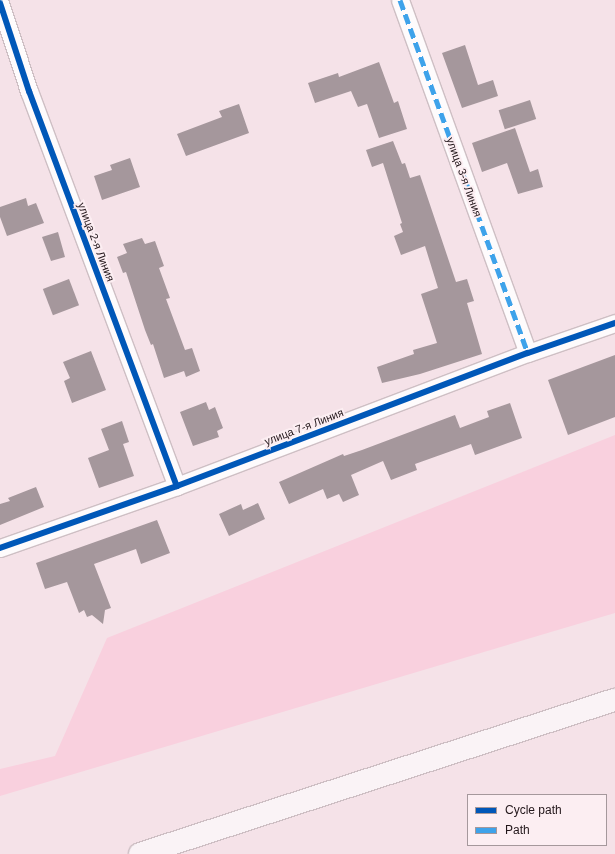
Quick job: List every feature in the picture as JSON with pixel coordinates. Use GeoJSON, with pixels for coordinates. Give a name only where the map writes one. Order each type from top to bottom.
{"type":"FeatureCollection","features":[{"type":"Feature","properties":{"kind":"main road"},"geometry":{"type":"LineString","coordinates":[[140,854],[615,700]]}},
{"type":"Feature","properties":{"kind":"street","name":"улица 3-я Линия"},"geometry":{"type":"LineString","coordinates":[[400,0],[528,353]]}},
{"type":"Feature","properties":{"kind":"street","name":"улица 2-я Линия"},"geometry":{"type":"LineString","coordinates":[[0,3],[29,91],[177,486]]}},
{"type":"Feature","properties":{"kind":"street","name":"улица 7-я Линия"},"geometry":{"type":"LineString","coordinates":[[0,548],[177,486],[528,353],[615,323]]}},
{"type":"Feature","properties":{"kind":"shaded area"},"geometry":{"type":"Polygon","coordinates":[[[615,435],[615,613],[0,796],[0,769],[55,756],[107,638],[615,435]]]}},
{"type":"Feature","properties":{"kind":"building"},"geometry":{"type":"Polygon","coordinates":[[[465,45],[478,85],[493,80],[498,96],[462,108],[442,53],[465,45]]]}},
{"type":"Feature","properties":{"kind":"building"},"geometry":{"type":"Polygon","coordinates":[[[379,62],[394,103],[398,101],[407,129],[379,138],[367,104],[358,107],[351,91],[315,103],[308,83],[338,73],[339,77],[379,62]]]}},
{"type":"Feature","properties":{"kind":"building"},"geometry":{"type":"Polygon","coordinates":[[[530,100],[536,119],[505,129],[499,110],[530,100]]]}},
{"type":"Feature","properties":{"kind":"building"},"geometry":{"type":"Polygon","coordinates":[[[239,104],[249,133],[186,156],[177,134],[222,117],[219,111],[239,104]]]}},
{"type":"Feature","properties":{"kind":"building"},"geometry":{"type":"Polygon","coordinates":[[[515,128],[530,172],[538,169],[543,187],[518,194],[507,163],[482,172],[472,143],[515,128]]]}},
{"type":"Feature","properties":{"kind":"building"},"geometry":{"type":"Polygon","coordinates":[[[393,141],[402,164],[405,163],[410,178],[420,175],[456,282],[467,279],[474,301],[467,303],[482,354],[420,374],[382,383],[377,367],[414,354],[413,350],[437,343],[421,294],[438,288],[425,246],[401,255],[394,236],[403,232],[400,224],[402,223],[383,163],[372,167],[366,150],[393,141]]]}},
{"type":"Feature","properties":{"kind":"building"},"geometry":{"type":"Polygon","coordinates":[[[130,158],[140,187],[102,200],[94,176],[112,170],[110,165],[130,158]]]}},
{"type":"Feature","properties":{"kind":"building"},"geometry":{"type":"Polygon","coordinates":[[[26,198],[28,206],[36,203],[44,223],[7,236],[0,217],[0,207],[26,198]]]}},
{"type":"Feature","properties":{"kind":"building"},"geometry":{"type":"Polygon","coordinates":[[[58,232],[65,257],[51,261],[42,237],[58,232]]]}},
{"type":"Feature","properties":{"kind":"building"},"geometry":{"type":"Polygon","coordinates":[[[142,238],[145,244],[155,241],[164,266],[159,268],[170,298],[166,299],[185,350],[192,348],[200,371],[186,377],[184,371],[164,378],[153,344],[151,345],[145,330],[126,272],[123,273],[117,257],[127,253],[123,244],[142,238]]]}},
{"type":"Feature","properties":{"kind":"building"},"geometry":{"type":"Polygon","coordinates":[[[69,279],[79,305],[53,315],[43,289],[69,279]]]}},
{"type":"Feature","properties":{"kind":"building"},"geometry":{"type":"Polygon","coordinates":[[[91,351],[106,390],[72,403],[64,381],[70,378],[63,362],[91,351]]]}},
{"type":"Feature","properties":{"kind":"building"},"geometry":{"type":"Polygon","coordinates":[[[615,355],[615,417],[568,435],[548,380],[615,355]]]}},
{"type":"Feature","properties":{"kind":"building"},"geometry":{"type":"Polygon","coordinates":[[[206,402],[209,410],[215,407],[223,428],[217,431],[219,437],[193,446],[180,412],[206,402]]]}},
{"type":"Feature","properties":{"kind":"building"},"geometry":{"type":"Polygon","coordinates":[[[510,403],[522,438],[475,455],[471,444],[415,464],[417,470],[391,480],[383,461],[351,475],[359,495],[343,502],[339,494],[327,499],[323,489],[289,504],[279,482],[343,454],[344,456],[362,450],[455,415],[460,428],[489,417],[487,411],[510,403]]]}},
{"type":"Feature","properties":{"kind":"building"},"geometry":{"type":"Polygon","coordinates":[[[122,421],[129,442],[123,444],[134,476],[99,488],[88,458],[109,450],[101,429],[122,421]]]}},
{"type":"Feature","properties":{"kind":"building"},"geometry":{"type":"Polygon","coordinates":[[[36,487],[44,507],[0,525],[0,504],[10,501],[8,498],[36,487]]]}},
{"type":"Feature","properties":{"kind":"building"},"geometry":{"type":"Polygon","coordinates":[[[258,503],[265,519],[229,536],[219,514],[241,504],[243,510],[258,503]]]}},
{"type":"Feature","properties":{"kind":"building"},"geometry":{"type":"Polygon","coordinates":[[[157,520],[170,553],[141,564],[136,549],[94,564],[111,608],[105,610],[103,624],[92,615],[87,617],[84,610],[79,613],[67,582],[45,589],[36,563],[157,520]]]}},
{"type":"Feature","properties":{"kind":"marked path"},"geometry":{"type":"LineString","coordinates":[[400,0],[528,353]]}},
{"type":"Feature","properties":{"kind":"cycle path"},"geometry":{"type":"LineString","coordinates":[[0,3],[29,91],[177,486]]}},
{"type":"Feature","properties":{"kind":"cycle path"},"geometry":{"type":"LineString","coordinates":[[0,548],[177,486],[528,353],[615,323]]}}]}
